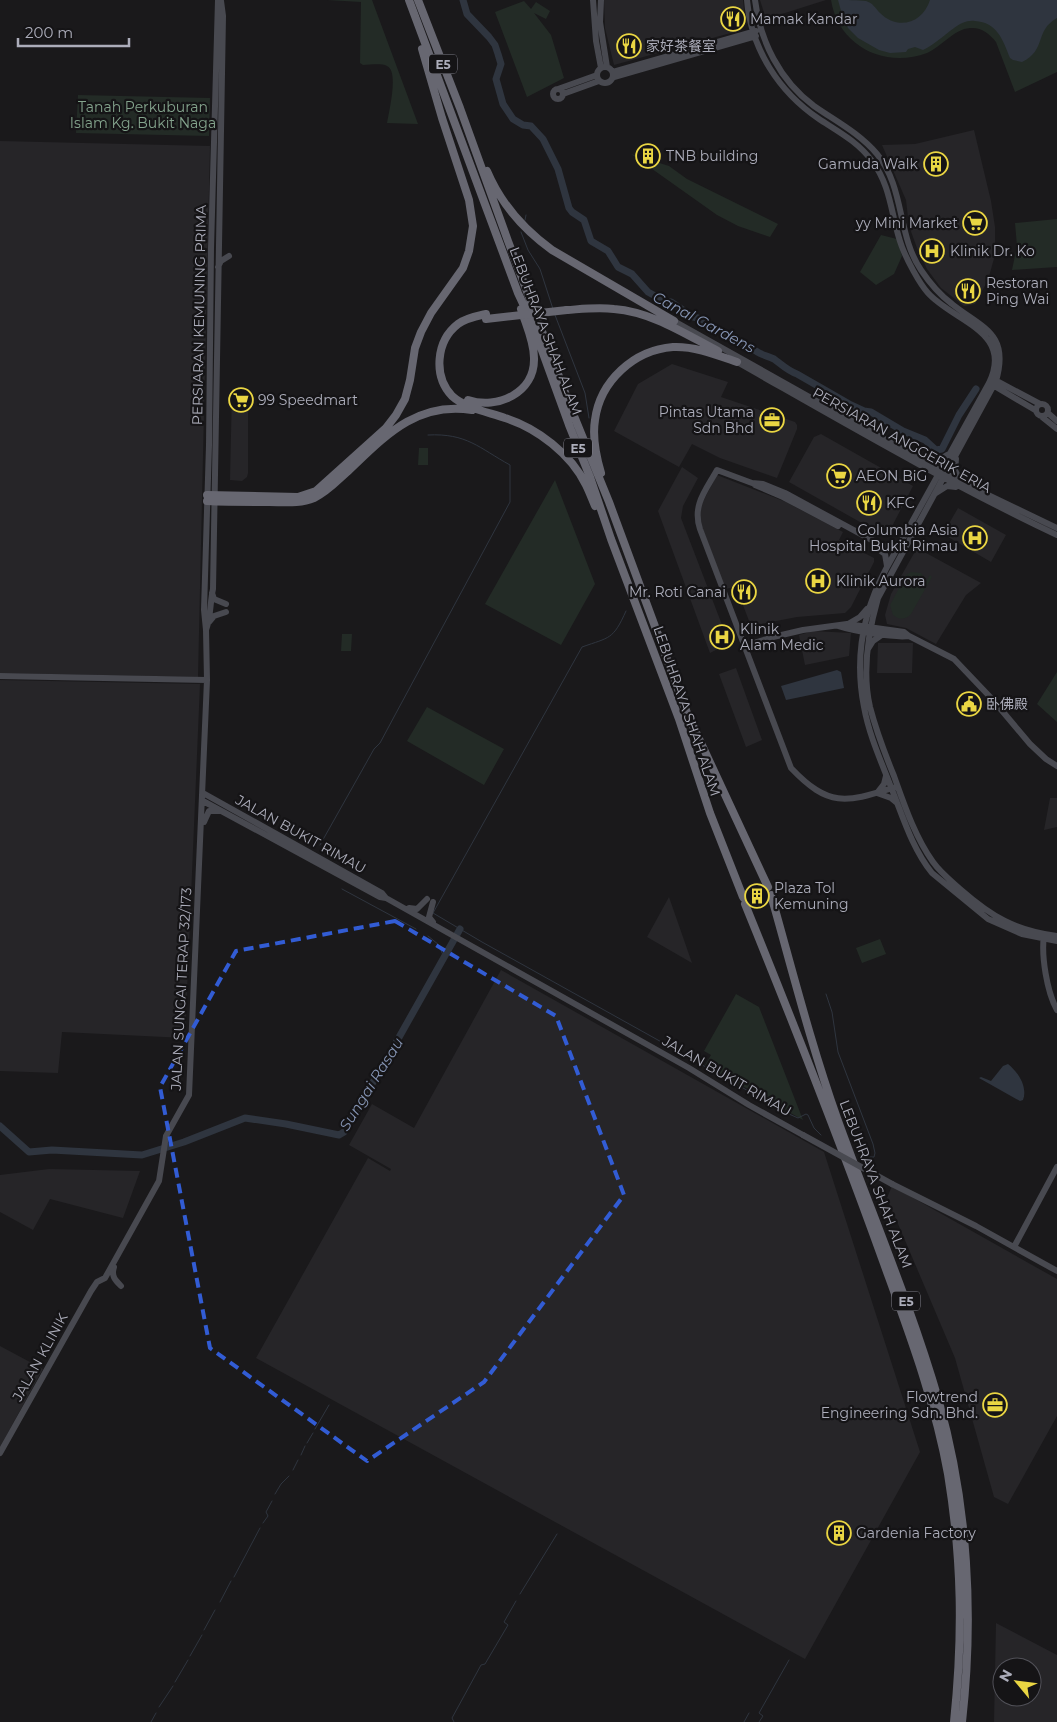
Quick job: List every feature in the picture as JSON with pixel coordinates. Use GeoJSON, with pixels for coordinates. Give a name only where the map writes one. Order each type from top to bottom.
{"type":"FeatureCollection","features":[{"type":"Feature","properties":{"kind":"highway"},"geometry":{"type":"LineString","coordinates":[[211,496],[298,497],[312,493],[325,485],[386,428],[399,410],[407,393],[421,332],[431,313],[457,278],[466,259],[472,236],[472,211],[412,18],[409,0]]}},
{"type":"Feature","properties":{"kind":"highway","name":"LEBUHRAYA SHAH ALAM"},"geometry":{"type":"LineString","coordinates":[[409,0],[518,293],[545,357],[590,477],[611,539],[679,719],[710,813],[819,1088],[933,1406],[947,1472],[958,1549],[960,1578],[959,1663],[954,1722]]}},
{"type":"Feature","properties":{"kind":"highway","name":"LEBUHRAYA SHAH ALAM"},"geometry":{"type":"LineString","coordinates":[[418,0],[572,411],[609,502],[687,713],[770,891],[825,1084],[899,1280],[940,1404],[962,1519],[967,1577],[967,1664],[962,1722]]}},
{"type":"Feature","properties":{"kind":"highway"},"geometry":{"type":"LineString","coordinates":[[460,108],[479,146],[495,189],[525,229],[552,250],[674,322]]}},
{"type":"Feature","properties":{"kind":"highway"},"geometry":{"type":"LineString","coordinates":[[486,316],[469,323],[454,334],[445,354],[444,366],[448,381],[457,393],[473,402],[492,404],[511,397],[522,388],[530,375],[534,363],[533,344],[520,307],[518,293]]}},
{"type":"Feature","properties":{"kind":"highway"},"geometry":{"type":"LineString","coordinates":[[611,539],[586,484],[562,453],[547,440],[518,423],[464,404],[453,396],[443,381],[439,361],[442,347],[452,330],[467,319],[602,303],[630,306],[674,322]]}},
{"type":"Feature","properties":{"kind":"highway"},"geometry":{"type":"LineString","coordinates":[[566,308],[606,308],[638,313],[670,326],[737,362]]}},
{"type":"Feature","properties":{"kind":"highway"},"geometry":{"type":"LineString","coordinates":[[609,502],[596,454],[594,420],[602,395],[619,372],[644,355],[672,347],[696,349],[737,362]]}},
{"type":"Feature","properties":{"kind":"highway"},"geometry":{"type":"LineString","coordinates":[[211,496],[290,503],[312,499],[330,487],[391,432],[409,420],[428,412],[447,409],[464,409],[491,414]]}},
{"type":"Feature","properties":{"kind":"street","name":"PERSIARAN KEMUNING PRIMA"},"geometry":{"type":"LineString","coordinates":[[206,630],[209,622],[212,589],[211,496],[218,0]]}},
{"type":"Feature","properties":{"kind":"street","name":"PERSIARAN KEMUNING PRIMA"},"geometry":{"type":"LineString","coordinates":[[208,680],[204,610],[211,496],[218,270],[222,0]]}},
{"type":"Feature","properties":{"kind":"street"},"geometry":{"type":"LineString","coordinates":[[593,0],[596,41],[604,67],[613,74]]}},
{"type":"Feature","properties":{"kind":"street"},"geometry":{"type":"LineString","coordinates":[[598,78],[558,89],[562,90],[563,94],[598,78],[604,67],[600,22],[601,0]]}},
{"type":"Feature","properties":{"kind":"street"},"geometry":{"type":"LineString","coordinates":[[743,38],[748,18],[747,0]]}},
{"type":"Feature","properties":{"kind":"street"},"geometry":{"type":"LineString","coordinates":[[755,0],[762,32],[776,64],[798,92],[820,110],[852,130],[880,158],[896,190],[909,244],[921,270],[942,296],[989,330],[996,341],[1000,361],[992,382],[942,474],[918,510]]}},
{"type":"Feature","properties":{"kind":"street"},"geometry":{"type":"LineString","coordinates":[[748,18],[758,48]]}},
{"type":"Feature","properties":{"kind":"street"},"geometry":{"type":"LineString","coordinates":[[613,74],[762,32]]}},
{"type":"Feature","properties":{"kind":"street"},"geometry":{"type":"LineString","coordinates":[[743,38],[752,42],[758,48],[779,83],[792,98],[852,140],[863,149],[874,163],[884,181],[902,248],[928,293],[985,335],[993,352],[992,382]]}},
{"type":"Feature","properties":{"kind":"street"},"geometry":{"type":"LineString","coordinates":[[598,78],[604,84],[609,83],[613,74]]}},
{"type":"Feature","properties":{"kind":"street"},"geometry":{"type":"LineString","coordinates":[[218,270],[219,263],[229,256]]}},
{"type":"Feature","properties":{"kind":"street","name":"PERSIARAN ANGGERIK ERIA"},"geometry":{"type":"LineString","coordinates":[[674,322],[792,387],[925,465]]}},
{"type":"Feature","properties":{"kind":"street","name":"PERSIARAN ANGGERIK ERIA"},"geometry":{"type":"LineString","coordinates":[[737,362],[942,474],[989,502],[1057,535]]}},
{"type":"Feature","properties":{"kind":"street"},"geometry":{"type":"LineString","coordinates":[[992,382],[1038,407],[1046,406],[1045,415],[1057,430]]}},
{"type":"Feature","properties":{"kind":"street"},"geometry":{"type":"LineString","coordinates":[[1038,407],[1038,416],[1045,415],[1057,422]]}},
{"type":"Feature","properties":{"kind":"street"},"geometry":{"type":"LineString","coordinates":[[954,452],[945,458],[925,465],[931,481],[918,510],[887,567],[871,608],[860,683],[864,708],[886,775],[895,787],[897,804],[913,844],[932,873],[988,919],[1032,937],[1057,936]]}},
{"type":"Feature","properties":{"kind":"street"},"geometry":{"type":"LineString","coordinates":[[954,452],[954,467],[961,482]]}},
{"type":"Feature","properties":{"kind":"street"},"geometry":{"type":"LineString","coordinates":[[887,567],[887,559],[884,552],[752,483],[717,470],[698,505],[698,521],[791,768],[814,789],[840,800],[877,793],[895,787]]}},
{"type":"Feature","properties":{"kind":"street"},"geometry":{"type":"LineString","coordinates":[[846,626],[871,608],[933,495],[942,474]]}},
{"type":"Feature","properties":{"kind":"street","name":"PERSIARAN ANGGERIK ERIA"},"geometry":{"type":"LineString","coordinates":[[942,474],[1057,528]]}},
{"type":"Feature","properties":{"kind":"street"},"geometry":{"type":"LineString","coordinates":[[752,483],[763,484],[785,493],[882,546],[892,547],[900,543]]}},
{"type":"Feature","properties":{"kind":"street"},"geometry":{"type":"LineString","coordinates":[[933,495],[942,488],[951,485],[989,502]]}},
{"type":"Feature","properties":{"kind":"street"},"geometry":{"type":"LineString","coordinates":[[817,510],[822,518]]}},
{"type":"Feature","properties":{"kind":"street"},"geometry":{"type":"LineString","coordinates":[[212,589],[214,599],[226,604]]}},
{"type":"Feature","properties":{"kind":"street"},"geometry":{"type":"LineString","coordinates":[[871,608],[884,632]]}},
{"type":"Feature","properties":{"kind":"street"},"geometry":{"type":"LineString","coordinates":[[209,622],[214,616],[226,612]]}},
{"type":"Feature","properties":{"kind":"street"},"geometry":{"type":"LineString","coordinates":[[744,646],[803,630],[838,626],[903,636],[906,634],[954,660],[1006,715],[1030,744],[1046,759],[1057,766]]}},
{"type":"Feature","properties":{"kind":"street"},"geometry":{"type":"LineString","coordinates":[[846,626],[854,633],[864,650],[870,707],[895,787],[922,845],[938,868],[990,914],[1023,930],[1057,942],[1045,951]]}},
{"type":"Feature","properties":{"kind":"street"},"geometry":{"type":"LineString","coordinates":[[864,650],[884,632]]}},
{"type":"Feature","properties":{"kind":"street"},"geometry":{"type":"LineString","coordinates":[[0,676],[208,680]]}},
{"type":"Feature","properties":{"kind":"street","name":"JALAN SUNGAI TERAP 32/173"},"geometry":{"type":"LineString","coordinates":[[105,1278],[159,1181],[166,1136],[189,1095],[208,680]]}},
{"type":"Feature","properties":{"kind":"street"},"geometry":{"type":"LineString","coordinates":[[877,793],[884,784],[886,775]]}},
{"type":"Feature","properties":{"kind":"street"},"geometry":{"type":"LineString","coordinates":[[204,781],[210,794],[222,808]]}},
{"type":"Feature","properties":{"kind":"street","name":"JALAN BUKIT RIMAU"},"geometry":{"type":"LineString","coordinates":[[203,793],[222,808]]}},
{"type":"Feature","properties":{"kind":"street"},"geometry":{"type":"LineString","coordinates":[[877,793],[891,798],[897,804]]}},
{"type":"Feature","properties":{"kind":"street","name":"JALAN BUKIT RIMAU"},"geometry":{"type":"LineString","coordinates":[[203,801],[222,808],[382,894],[386,898],[689,1068],[749,1105],[892,1184],[976,1226],[1057,1271]]}},
{"type":"Feature","properties":{"kind":"street"},"geometry":{"type":"LineString","coordinates":[[202,830],[208,812],[222,808]]}},
{"type":"Feature","properties":{"kind":"street"},"geometry":{"type":"LineString","coordinates":[[398,904],[414,910],[430,901],[429,917],[436,925]]}},
{"type":"Feature","properties":{"kind":"street"},"geometry":{"type":"LineString","coordinates":[[1032,937],[1045,951]]}},
{"type":"Feature","properties":{"kind":"street"},"geometry":{"type":"LineString","coordinates":[[1046,937],[1046,966],[1051,995],[1057,1010]]}},
{"type":"Feature","properties":{"kind":"street"},"geometry":{"type":"LineString","coordinates":[[1014,1247],[1057,1167]]}},
{"type":"Feature","properties":{"kind":"street"},"geometry":{"type":"LineString","coordinates":[[120,1252],[112,1274],[121,1286]]}},
{"type":"Feature","properties":{"kind":"street","name":"JALAN KLINIK"},"geometry":{"type":"LineString","coordinates":[[0,1453],[91,1291],[97,1282],[105,1278]]}},
{"type":"Feature","properties":{"kind":"highlighted area"},"geometry":{"type":"Polygon","coordinates":[[[395,921],[556,1016],[624,1195],[484,1382],[367,1461],[210,1348],[160,1087],[236,951],[395,921]]]}},
{"type":"Feature","properties":{"kind":"shaded area"},"geometry":{"type":"Polygon","coordinates":[[[604,0],[743,0],[745,22],[738,31],[614,65],[605,28],[604,0]]]}},
{"type":"Feature","properties":{"kind":"shaded area"},"geometry":{"type":"Polygon","coordinates":[[[760,0],[826,0],[766,19],[760,0]]]}},
{"type":"Feature","properties":{"kind":"shaded area"},"geometry":{"type":"Polygon","coordinates":[[[838,0],[866,1],[872,4],[887,19],[902,23],[916,19],[927,8],[930,0],[1057,0],[1057,18],[1045,29],[1035,52],[1022,62],[1010,58],[1002,39],[994,28],[983,22],[975,21],[967,21],[959,25],[923,50],[915,47],[908,49],[906,52],[890,53],[879,50],[858,38],[848,28],[838,0]]]}},
{"type":"Feature","properties":{"kind":"shaded area"},"geometry":{"type":"Polygon","coordinates":[[[974,130],[991,201],[995,227],[995,255],[988,280],[975,304],[964,306],[941,288],[927,269],[909,226],[906,200],[882,145],[915,144],[974,130]]]}},
{"type":"Feature","properties":{"kind":"shaded area"},"geometry":{"type":"Polygon","coordinates":[[[0,141],[210,146],[198,677],[0,673],[0,141]]]}},
{"type":"Feature","properties":{"kind":"shaded area"},"geometry":{"type":"Polygon","coordinates":[[[672,364],[728,382],[721,397],[795,422],[797,429],[777,478],[720,458],[692,444],[679,467],[614,431],[638,384],[672,364]]]}},
{"type":"Feature","properties":{"kind":"shaded area"},"geometry":{"type":"Polygon","coordinates":[[[232,389],[248,391],[248,473],[247,477],[242,481],[230,480],[232,389]]]}},
{"type":"Feature","properties":{"kind":"shaded area","name":"AEON BiG"},"geometry":{"type":"Polygon","coordinates":[[[821,434],[913,486],[888,534],[883,535],[789,482],[814,437],[821,434]]]}},
{"type":"Feature","properties":{"kind":"shaded area"},"geometry":{"type":"Polygon","coordinates":[[[682,467],[698,478],[683,506],[681,518],[729,643],[710,653],[658,511],[682,467]]]}},
{"type":"Feature","properties":{"kind":"shaded area"},"geometry":{"type":"Polygon","coordinates":[[[717,475],[786,502],[843,532],[839,540],[874,558],[874,562],[851,607],[845,613],[797,617],[751,626],[736,587],[725,589],[700,521],[701,505],[717,475]]]}},
{"type":"Feature","properties":{"kind":"shaded area","name":"Columbia Asia Hospital Bukit Rimau"},"geometry":{"type":"Polygon","coordinates":[[[958,508],[1006,535],[991,562],[943,534],[958,508]]]}},
{"type":"Feature","properties":{"kind":"shaded area"},"geometry":{"type":"Polygon","coordinates":[[[917,548],[981,583],[966,595],[936,644],[906,628],[887,624],[885,615],[891,594],[917,548]]]}},
{"type":"Feature","properties":{"kind":"shaded area"},"geometry":{"type":"Polygon","coordinates":[[[813,631],[851,633],[849,656],[805,665],[799,635],[813,631]]]}},
{"type":"Feature","properties":{"kind":"shaded area"},"geometry":{"type":"Polygon","coordinates":[[[878,643],[913,643],[912,673],[877,673],[878,643]]]}},
{"type":"Feature","properties":{"kind":"shaded area"},"geometry":{"type":"Polygon","coordinates":[[[736,668],[762,740],[746,747],[719,674],[736,668]]]}},
{"type":"Feature","properties":{"kind":"shaded area"},"geometry":{"type":"Polygon","coordinates":[[[837,670],[841,672],[844,688],[786,700],[781,686],[837,670]]]}},
{"type":"Feature","properties":{"kind":"shaded area"},"geometry":{"type":"Polygon","coordinates":[[[0,680],[200,684],[185,1038],[62,1032],[58,1073],[0,1071],[0,680]]]}},
{"type":"Feature","properties":{"kind":"shaded area"},"geometry":{"type":"Polygon","coordinates":[[[1050,798],[1057,798],[1057,827],[1044,830],[1050,798]]]}},
{"type":"Feature","properties":{"kind":"shaded area"},"geometry":{"type":"Polygon","coordinates":[[[669,897],[692,963],[647,937],[669,897]]]}},
{"type":"Feature","properties":{"kind":"shaded area"},"geometry":{"type":"Polygon","coordinates":[[[501,970],[824,1152],[920,1452],[805,1659],[256,1358],[368,1158],[390,1171],[391,1169],[349,1145],[372,1104],[414,1128],[501,970]]]}},
{"type":"Feature","properties":{"kind":"shaded area"},"geometry":{"type":"Polygon","coordinates":[[[1008,1064],[1021,1080],[1024,1090],[1023,1100],[1020,1101],[979,1078],[991,1081],[1003,1066],[1008,1064]]]}},
{"type":"Feature","properties":{"kind":"shaded area"},"geometry":{"type":"Polygon","coordinates":[[[49,1169],[140,1171],[123,1218],[50,1199],[33,1230],[0,1212],[0,1175],[49,1169]]]}},
{"type":"Feature","properties":{"kind":"shaded area"},"geometry":{"type":"Polygon","coordinates":[[[892,1186],[1057,1279],[1057,1416],[1008,1504],[994,1497],[955,1358],[887,1198],[892,1186]]]}},
{"type":"Feature","properties":{"kind":"shaded area"},"geometry":{"type":"Polygon","coordinates":[[[0,1346],[43,1369],[0,1447],[0,1346]]]}},
{"type":"Feature","properties":{"kind":"shaded area"},"geometry":{"type":"Polygon","coordinates":[[[996,1623],[1057,1655],[1057,1722],[994,1722],[994,1707],[1042,1707],[1042,1657],[995,1657],[996,1623]]]}},
{"type":"Feature","properties":{"kind":"green space"},"geometry":{"type":"Polygon","coordinates":[[[327,0],[372,0],[418,124],[387,123],[393,83],[391,69],[385,65],[363,65],[360,63],[361,2],[327,0]]]}},
{"type":"Feature","properties":{"kind":"green space"},"geometry":{"type":"Polygon","coordinates":[[[831,0],[1057,0],[1057,72],[1015,92],[996,42],[991,36],[978,28],[958,31],[927,53],[895,58],[880,55],[866,50],[853,41],[843,30],[835,16],[831,0]]]}},
{"type":"Feature","properties":{"kind":"green space"},"geometry":{"type":"Polygon","coordinates":[[[524,1],[531,9],[536,2],[550,11],[546,19],[534,13],[551,35],[564,78],[527,97],[495,12],[524,1]]]}},
{"type":"Feature","properties":{"kind":"green space","name":"Tanah Perkuburan Islam Kg. Bukit Naga"},"geometry":{"type":"Polygon","coordinates":[[[78,95],[210,98],[209,136],[76,133],[78,95]]]}},
{"type":"Feature","properties":{"kind":"green space"},"geometry":{"type":"Polygon","coordinates":[[[631,154],[669,166],[687,179],[778,224],[770,237],[738,226],[717,215],[631,154]]]}},
{"type":"Feature","properties":{"kind":"green space"},"geometry":{"type":"Polygon","coordinates":[[[1057,219],[1057,267],[1012,270],[1017,246],[1015,223],[1057,219]]]}},
{"type":"Feature","properties":{"kind":"green space"},"geometry":{"type":"Polygon","coordinates":[[[881,235],[897,239],[902,256],[894,274],[876,285],[860,272],[881,235]]]}},
{"type":"Feature","properties":{"kind":"green space"},"geometry":{"type":"Polygon","coordinates":[[[419,448],[428,448],[428,465],[418,465],[419,448]]]}},
{"type":"Feature","properties":{"kind":"green space"},"geometry":{"type":"Polygon","coordinates":[[[555,480],[595,584],[561,645],[485,604],[555,480]]]}},
{"type":"Feature","properties":{"kind":"green space"},"geometry":{"type":"Polygon","coordinates":[[[911,572],[921,573],[927,580],[930,575],[932,577],[911,614],[905,618],[895,617],[890,605],[906,575],[911,572]]]}},
{"type":"Feature","properties":{"kind":"green space"},"geometry":{"type":"Polygon","coordinates":[[[342,634],[352,634],[351,651],[341,651],[342,634]]]}},
{"type":"Feature","properties":{"kind":"green space"},"geometry":{"type":"Polygon","coordinates":[[[1057,672],[1057,722],[1037,704],[1057,672]]]}},
{"type":"Feature","properties":{"kind":"green space"},"geometry":{"type":"Polygon","coordinates":[[[427,707],[504,749],[484,785],[407,741],[427,707]]]}},
{"type":"Feature","properties":{"kind":"green space"},"geometry":{"type":"Polygon","coordinates":[[[880,939],[886,954],[862,963],[856,948],[880,939]]]}},
{"type":"Feature","properties":{"kind":"green space"},"geometry":{"type":"Polygon","coordinates":[[[736,994],[759,1007],[803,1120],[705,1065],[711,1055],[704,1051],[736,994]]]}},
{"type":"Feature","properties":{"kind":"waterway","name":"Canal Gardens"},"geometry":{"type":"LineString","coordinates":[[463,0],[467,14],[495,45],[501,64],[496,79],[503,104],[513,119],[523,125],[531,126],[543,139],[558,169],[569,208],[584,220],[591,241],[608,251],[618,267],[632,274],[648,292],[664,301],[671,302],[693,317],[698,318],[760,354],[774,359],[785,368],[851,405],[871,412],[903,431],[925,440],[936,450],[942,449],[959,415],[976,389]]}},
{"type":"Feature","properties":{"kind":"waterway"},"geometry":{"type":"LineString","coordinates":[[525,220],[526,215]]}},
{"type":"Feature","properties":{"kind":"waterway"},"geometry":{"type":"LineString","coordinates":[[521,232],[528,250],[540,269],[553,309]]}},
{"type":"Feature","properties":{"kind":"waterway"},"geometry":{"type":"LineString","coordinates":[[555,315],[585,393],[589,418]]}},
{"type":"Feature","properties":{"kind":"waterway"},"geometry":{"type":"LineString","coordinates":[[320,845],[374,749],[380,743],[510,502],[510,465],[463,439],[453,436],[428,435]]}},
{"type":"Feature","properties":{"kind":"waterway"},"geometry":{"type":"LineString","coordinates":[[626,611],[618,627],[610,636],[582,647],[433,913],[692,1059]]}},
{"type":"Feature","properties":{"kind":"waterway"},"geometry":{"type":"LineString","coordinates":[[342,889],[416,929]]}},
{"type":"Feature","properties":{"kind":"waterway","name":"Sungai Rasau"},"geometry":{"type":"LineString","coordinates":[[0,1126],[29,1152],[52,1150],[142,1155],[184,1142],[245,1118],[339,1135],[344,1132],[383,1065],[390,1057],[393,1048],[460,929]]}},
{"type":"Feature","properties":{"kind":"waterway"},"geometry":{"type":"LineString","coordinates":[[428,936],[439,945],[444,958]]}},
{"type":"Feature","properties":{"kind":"waterway"},"geometry":{"type":"LineString","coordinates":[[826,994],[832,1012],[838,1052],[873,1144],[874,1157],[868,1157]]}},
{"type":"Feature","properties":{"kind":"waterway"},"geometry":{"type":"LineString","coordinates":[[697,1062],[789,1114],[798,1118],[806,1114],[808,1115],[814,1128],[821,1135]]}},
{"type":"Feature","properties":{"kind":"waterway"},"geometry":{"type":"LineString","coordinates":[[315,1429],[329,1405]]}},
{"type":"Feature","properties":{"kind":"waterway"},"geometry":{"type":"LineString","coordinates":[[307,1443],[313,1433]]}},
{"type":"Feature","properties":{"kind":"waterway"},"geometry":{"type":"LineString","coordinates":[[301,1455],[305,1446]]}},
{"type":"Feature","properties":{"kind":"waterway"},"geometry":{"type":"LineString","coordinates":[[293,1470],[298,1460]]}},
{"type":"Feature","properties":{"kind":"waterway"},"geometry":{"type":"LineString","coordinates":[[275,1494],[289,1476]]}},
{"type":"Feature","properties":{"kind":"waterway"},"geometry":{"type":"LineString","coordinates":[[263,1523],[268,1516],[266,1512],[272,1501]]}},
{"type":"Feature","properties":{"kind":"waterway"},"geometry":{"type":"LineString","coordinates":[[234,1577],[260,1528]]}},
{"type":"Feature","properties":{"kind":"waterway"},"geometry":{"type":"LineString","coordinates":[[520,1594],[557,1534]]}},
{"type":"Feature","properties":{"kind":"waterway"},"geometry":{"type":"LineString","coordinates":[[220,1602],[231,1581]]}},
{"type":"Feature","properties":{"kind":"waterway"},"geometry":{"type":"LineString","coordinates":[[454,1722],[452,1718],[481,1665],[485,1664],[508,1625],[504,1622],[516,1601]]}},
{"type":"Feature","properties":{"kind":"waterway"},"geometry":{"type":"LineString","coordinates":[[204,1630],[215,1610]]}},
{"type":"Feature","properties":{"kind":"waterway"},"geometry":{"type":"LineString","coordinates":[[190,1656],[202,1635]]}},
{"type":"Feature","properties":{"kind":"waterway"},"geometry":{"type":"LineString","coordinates":[[175,1682],[188,1660]]}},
{"type":"Feature","properties":{"kind":"waterway"},"geometry":{"type":"LineString","coordinates":[[759,1722],[763,1716],[759,1713],[789,1660]]}},
{"type":"Feature","properties":{"kind":"waterway"},"geometry":{"type":"LineString","coordinates":[[159,1707],[173,1686]]}},
{"type":"Feature","properties":{"kind":"waterway"},"geometry":{"type":"LineString","coordinates":[[151,1722],[156,1713]]}},
{"type":"Feature","properties":{"kind":"waterway"},"geometry":{"type":"LineString","coordinates":[[744,1722],[749,1713]]}},
{"type":"Feature","properties":{"kind":"place","name":"Mamak Kandar"},"geometry":{"type":"Point","coordinates":[733,19]}},
{"type":"Feature","properties":{"kind":"place","name":"家好茶餐室"},"geometry":{"type":"Point","coordinates":[629,46]}},
{"type":"Feature","properties":{"kind":"place","name":"TNB building"},"geometry":{"type":"Point","coordinates":[648,156]}},
{"type":"Feature","properties":{"kind":"place","name":"Gamuda Walk"},"geometry":{"type":"Point","coordinates":[936,164]}},
{"type":"Feature","properties":{"kind":"place","name":"yy Mini Market"},"geometry":{"type":"Point","coordinates":[975,223]}},
{"type":"Feature","properties":{"kind":"place","name":"Klinik Dr. Ko"},"geometry":{"type":"Point","coordinates":[932,251]}},
{"type":"Feature","properties":{"kind":"place","name":"Restoran Ping Wai"},"geometry":{"type":"Point","coordinates":[968,291]}},
{"type":"Feature","properties":{"kind":"place","name":"99 Speedmart"},"geometry":{"type":"Point","coordinates":[241,400]}},
{"type":"Feature","properties":{"kind":"place","name":"Pintas Utama Sdn Bhd"},"geometry":{"type":"Point","coordinates":[772,420]}},
{"type":"Feature","properties":{"kind":"place","name":"AEON BiG"},"geometry":{"type":"Point","coordinates":[839,476]}},
{"type":"Feature","properties":{"kind":"place","name":"KFC"},"geometry":{"type":"Point","coordinates":[869,503]}},
{"type":"Feature","properties":{"kind":"place","name":"Columbia Asia Hospital Bukit Rimau"},"geometry":{"type":"Point","coordinates":[975,538]}},
{"type":"Feature","properties":{"kind":"place","name":"Klinik Aurora"},"geometry":{"type":"Point","coordinates":[818,581]}},
{"type":"Feature","properties":{"kind":"place","name":"Mr. Roti Canai"},"geometry":{"type":"Point","coordinates":[744,592]}},
{"type":"Feature","properties":{"kind":"place","name":"Klinik Alam Medic"},"geometry":{"type":"Point","coordinates":[722,637]}},
{"type":"Feature","properties":{"kind":"place","name":"卧佛殿"},"geometry":{"type":"Point","coordinates":[969,704]}},
{"type":"Feature","properties":{"kind":"place","name":"Plaza Tol Kemuning"},"geometry":{"type":"Point","coordinates":[757,896]}},
{"type":"Feature","properties":{"kind":"place","name":"Flowtrend Engineering Sdn. Bhd."},"geometry":{"type":"Point","coordinates":[995,1405]}},
{"type":"Feature","properties":{"kind":"place","name":"Gardenia Factory"},"geometry":{"type":"Point","coordinates":[839,1533]}}]}
